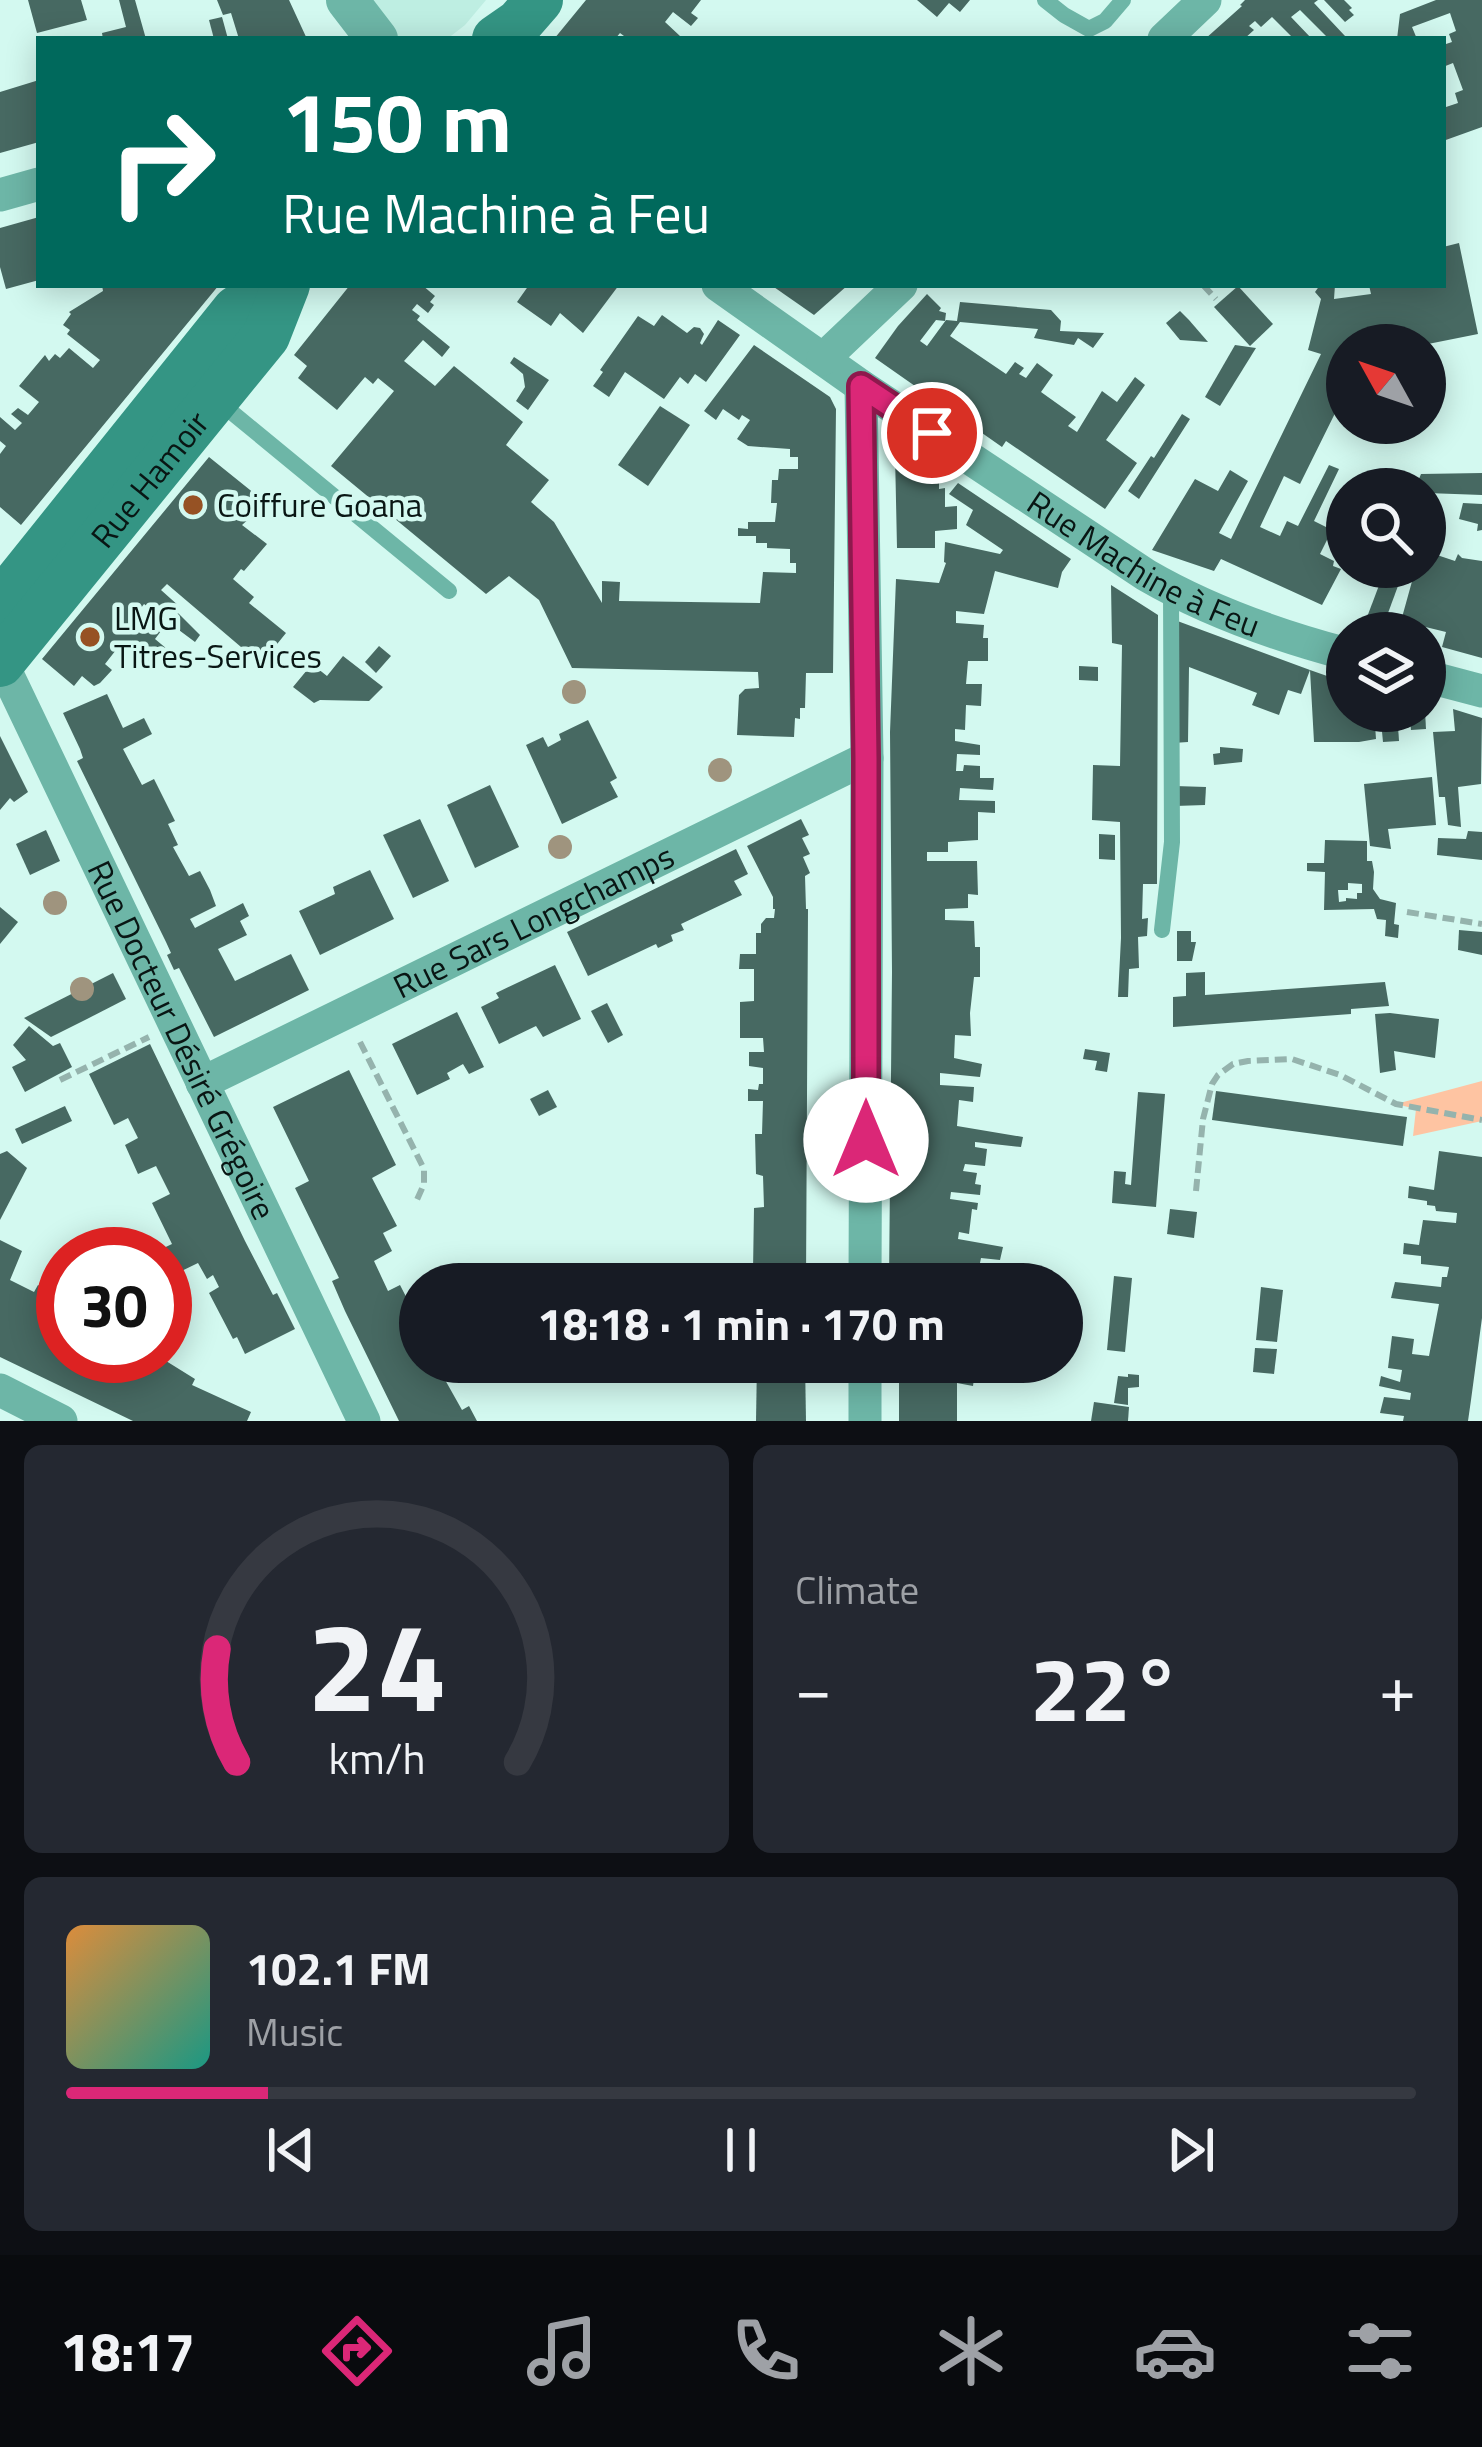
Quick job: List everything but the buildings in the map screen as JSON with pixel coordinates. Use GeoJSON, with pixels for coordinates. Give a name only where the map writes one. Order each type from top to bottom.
{"type":"FeatureCollection","features":[{"type":"Feature","properties":{"kind":"main road"},"geometry":{"type":"LineString","coordinates":[[464,36],[476,26],[513,20]]}},
{"type":"Feature","properties":{"kind":"main road","name":"Rue Hamoir"},"geometry":{"type":"LineString","coordinates":[[1,662],[266,336],[274,294]]}},
{"type":"Feature","properties":{"kind":"main road","name":"Rue Hamoir"},"geometry":{"type":"LineString","coordinates":[[0,604],[236,310],[274,294]]}},
{"type":"Feature","properties":{"kind":"street"},"geometry":{"type":"LineString","coordinates":[[1167,36],[1205,0]]}},
{"type":"Feature","properties":{"kind":"street"},"geometry":{"type":"LineString","coordinates":[[351,14],[374,36]]}},
{"type":"Feature","properties":{"kind":"street"},"geometry":{"type":"LineString","coordinates":[[0,194],[36,185]]}},
{"type":"Feature","properties":{"kind":"street","name":"Rue Machine à Feu"},"geometry":{"type":"LineString","coordinates":[[722,288],[861,386],[1171,590],[1326,647]]}},
{"type":"Feature","properties":{"kind":"street"},"geometry":{"type":"LineString","coordinates":[[823,358],[899,288]]}},
{"type":"Feature","properties":{"kind":"street"},"geometry":{"type":"LineString","coordinates":[[861,386],[865,1263]]}},
{"type":"Feature","properties":{"kind":"street","name":"Rue Docteur Désiré Grégoire"},"geometry":{"type":"LineString","coordinates":[[1,662],[364,1421]]}},
{"type":"Feature","properties":{"kind":"street"},"geometry":{"type":"LineString","coordinates":[[1446,682],[1482,692]]}},
{"type":"Feature","properties":{"kind":"street","name":"Rue Sars Longchamps"},"geometry":{"type":"LineString","coordinates":[[202,1083],[866,758]]}},
{"type":"Feature","properties":{"kind":"street"},"geometry":{"type":"LineString","coordinates":[[865,1383],[865,1421]]}},
{"type":"Feature","properties":{"kind":"street"},"geometry":{"type":"LineString","coordinates":[[0,1390],[22,1413],[61,1421]]}},
{"type":"Feature","properties":{"kind":"lane"},"geometry":{"type":"LineString","coordinates":[[1045,0],[1089,29],[1105,22],[1123,0]]}},
{"type":"Feature","properties":{"kind":"lane"},"geometry":{"type":"LineString","coordinates":[[215,398],[449,591]]}},
{"type":"Feature","properties":{"kind":"lane","name":"Rue Hamoir"},"geometry":{"type":"LineString","coordinates":[[0,628],[165,427]]}},
{"type":"Feature","properties":{"kind":"lane"},"geometry":{"type":"LineString","coordinates":[[1162,930],[1172,842],[1171,590]]}},
{"type":"Feature","properties":{"kind":"path"},"geometry":{"type":"LineString","coordinates":[[1206,288],[1216,298]]}},
{"type":"Feature","properties":{"kind":"path"},"geometry":{"type":"LineString","coordinates":[[1407,913],[1482,924]]}},
{"type":"Feature","properties":{"kind":"path"},"geometry":{"type":"LineString","coordinates":[[345,1013],[424,1169],[416,1202]]}},
{"type":"Feature","properties":{"kind":"path"},"geometry":{"type":"LineString","coordinates":[[60,1080],[175,1024]]}},
{"type":"Feature","properties":{"kind":"path"},"geometry":{"type":"LineString","coordinates":[[1196,1191],[1203,1119],[1212,1084],[1233,1064],[1292,1058],[1340,1075],[1396,1104],[1482,1120]]}},
{"type":"Feature","properties":{"kind":"shaded area"},"geometry":{"type":"Polygon","coordinates":[[[362,0],[486,0],[451,36],[392,36],[381,31],[362,0]]]}},
{"type":"Feature","properties":{"kind":"shaded area"},"geometry":{"type":"Polygon","coordinates":[[[1482,1081],[1482,1121],[1413,1136],[1416,1109],[1396,1104],[1482,1081]]]}},
{"type":"Feature","properties":{"kind":"place","name":"Coiffure Goana"},"geometry":{"type":"Point","coordinates":[193,505]}},
{"type":"Feature","properties":{"kind":"place","name":"LMG Titres-Services"},"geometry":{"type":"Point","coordinates":[90,637]}},
{"type":"Feature","properties":{"kind":"route"},"geometry":{"type":"LineString","coordinates":[[866,1140],[861,386],[932,433]]}}]}
